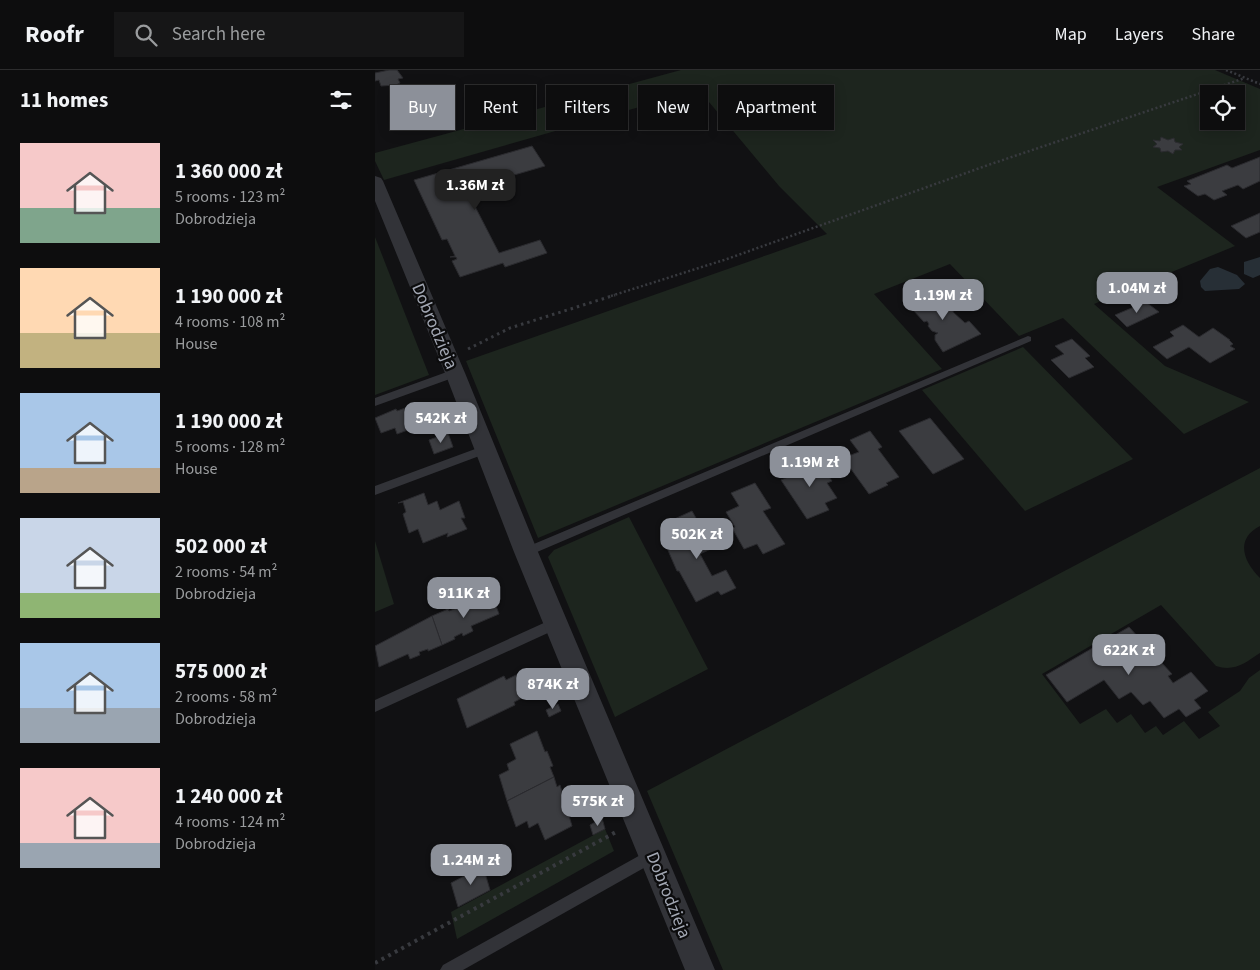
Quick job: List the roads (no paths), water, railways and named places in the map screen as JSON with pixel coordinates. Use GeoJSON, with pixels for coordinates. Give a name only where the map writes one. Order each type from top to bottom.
{"type":"FeatureCollection","features":[{"type":"Feature","properties":{"kind":"street","name":"Dobrodzieja"},"geometry":{"type":"LineString","coordinates":[[375,181],[486,449],[526,552],[700,970]]}},
{"type":"Feature","properties":{"kind":"lane"},"geometry":{"type":"LineString","coordinates":[[526,552],[1028,338]]}},
{"type":"Feature","properties":{"kind":"lane"},"geometry":{"type":"LineString","coordinates":[[375,402],[452,366]]}},
{"type":"Feature","properties":{"kind":"lane"},"geometry":{"type":"LineString","coordinates":[[375,491],[486,449]]}},
{"type":"Feature","properties":{"kind":"lane"},"geometry":{"type":"LineString","coordinates":[[375,706],[557,624]]}},
{"type":"Feature","properties":{"kind":"lane"},"geometry":{"type":"LineString","coordinates":[[448,970],[653,855]]}}]}
